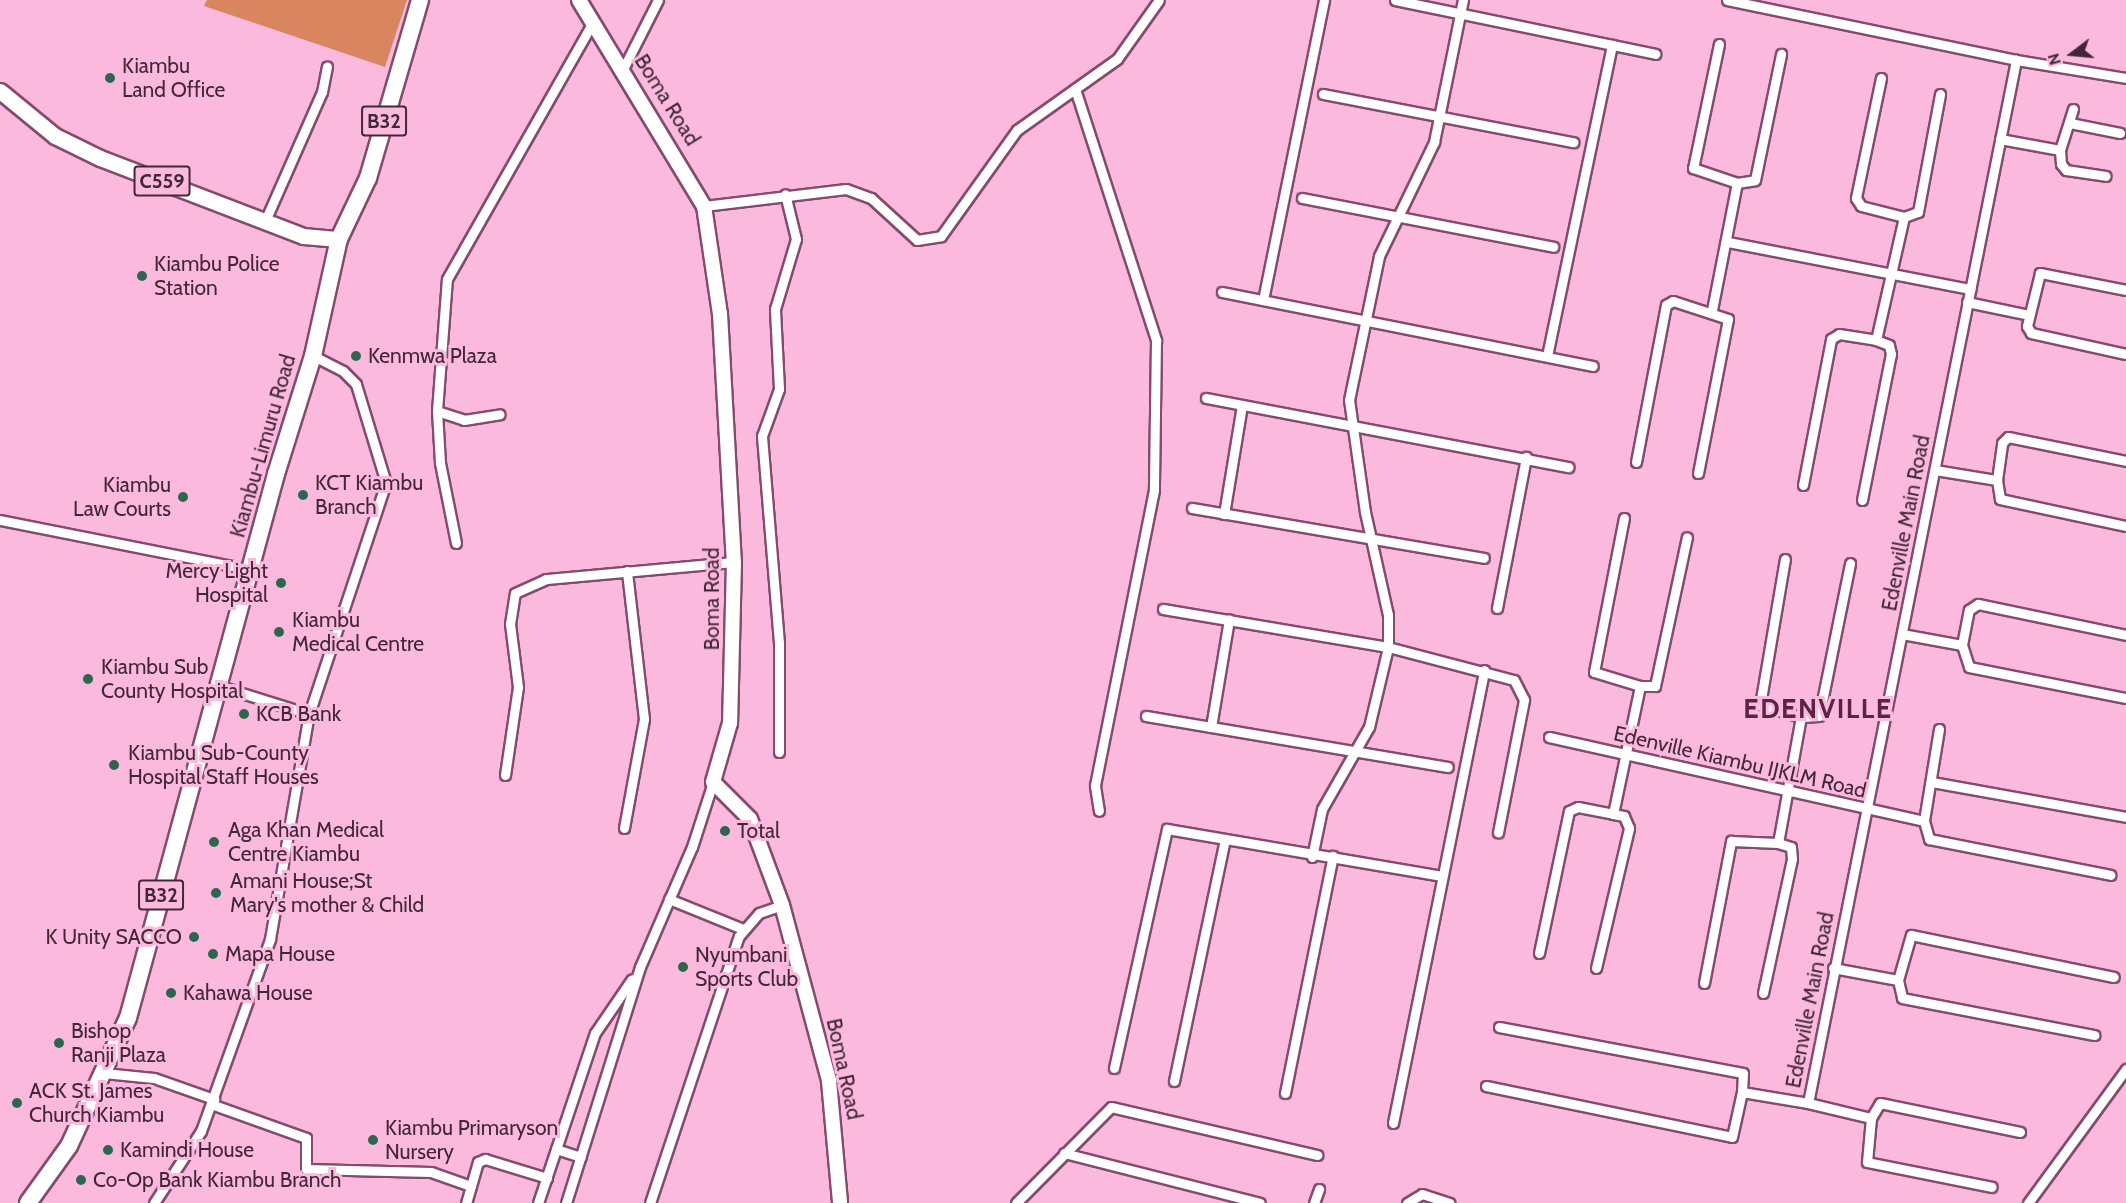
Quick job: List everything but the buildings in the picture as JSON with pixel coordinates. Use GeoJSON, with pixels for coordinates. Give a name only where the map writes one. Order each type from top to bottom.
{"type":"FeatureCollection","features":[{"type":"Feature","properties":{"kind":"highway","name":"Kiambu-Limuru Road"},"geometry":{"type":"LineString","coordinates":[[35,1201],[69,1146],[128,1018],[313,356],[339,239],[368,178],[420,0]]}},
{"type":"Feature","properties":{"kind":"main road","name":"Boma Road"},"geometry":{"type":"LineString","coordinates":[[579,0],[623,69],[704,206],[720,314],[734,562],[730,723],[713,782],[750,819],[782,905],[830,1081],[840,1203]]}},
{"type":"Feature","properties":{"kind":"main road","name":"C559"},"geometry":{"type":"LineString","coordinates":[[0,91],[30,119],[100,158],[303,236],[339,239]]}},
{"type":"Feature","properties":{"kind":"street"},"geometry":{"type":"LineString","coordinates":[[623,69],[658,0]]}},
{"type":"Feature","properties":{"kind":"street"},"geometry":{"type":"LineString","coordinates":[[704,206],[785,194],[859,191],[917,240],[941,236],[1017,130],[1117,59],[1159,0]]}},
{"type":"Feature","properties":{"kind":"street"},"geometry":{"type":"LineString","coordinates":[[1263,300],[1324,0]]}},
{"type":"Feature","properties":{"kind":"street"},"geometry":{"type":"LineString","coordinates":[[1395,0],[1655,54]]}},
{"type":"Feature","properties":{"kind":"street"},"geometry":{"type":"LineString","coordinates":[[1312,857],[1322,809],[1369,727],[1388,647],[1388,615],[1369,534],[1349,400],[1368,318],[1379,256],[1441,115],[1463,0]]}},
{"type":"Feature","properties":{"kind":"street"},"geometry":{"type":"LineString","coordinates":[[1727,0],[2016,60],[2126,78]]}},
{"type":"Feature","properties":{"kind":"street"},"geometry":{"type":"LineString","coordinates":[[456,543],[440,463],[437,411],[440,338],[454,261],[507,182],[594,22]]}},
{"type":"Feature","properties":{"kind":"street"},"geometry":{"type":"LineString","coordinates":[[1719,44],[1693,168],[1737,183],[1755,180],[1781,54]]}},
{"type":"Feature","properties":{"kind":"street"},"geometry":{"type":"LineString","coordinates":[[1547,357],[1612,45]]}},
{"type":"Feature","properties":{"kind":"street","name":"Edenville Main Road"},"geometry":{"type":"LineString","coordinates":[[1808,1103],[1833,968],[2016,60]]}},
{"type":"Feature","properties":{"kind":"street"},"geometry":{"type":"LineString","coordinates":[[265,221],[322,92],[327,66]]}},
{"type":"Feature","properties":{"kind":"street"},"geometry":{"type":"LineString","coordinates":[[1881,78],[1857,202],[1904,217],[1920,209],[1940,94]]}},
{"type":"Feature","properties":{"kind":"street"},"geometry":{"type":"LineString","coordinates":[[1076,89],[1156,340],[1154,490],[1095,786],[1099,811]]}},
{"type":"Feature","properties":{"kind":"street"},"geometry":{"type":"LineString","coordinates":[[1323,94],[1573,142]]}},
{"type":"Feature","properties":{"kind":"street"},"geometry":{"type":"LineString","coordinates":[[2073,109],[2060,150],[2066,170],[2106,176]]}},
{"type":"Feature","properties":{"kind":"street"},"geometry":{"type":"LineString","coordinates":[[2070,123],[2120,133]]}},
{"type":"Feature","properties":{"kind":"street"},"geometry":{"type":"LineString","coordinates":[[2000,139],[2060,150]]}},
{"type":"Feature","properties":{"kind":"street"},"geometry":{"type":"LineString","coordinates":[[1712,310],[1728,242],[1737,183]]}},
{"type":"Feature","properties":{"kind":"street"},"geometry":{"type":"LineString","coordinates":[[779,752],[779,643],[762,436],[779,389],[775,309],[796,239],[785,194]]}},
{"type":"Feature","properties":{"kind":"street"},"geometry":{"type":"LineString","coordinates":[[1302,198],[1553,247]]}},
{"type":"Feature","properties":{"kind":"street"},"geometry":{"type":"LineString","coordinates":[[1876,340],[1904,217]]}},
{"type":"Feature","properties":{"kind":"street"},"geometry":{"type":"LineString","coordinates":[[1728,242],[1970,289]]}},
{"type":"Feature","properties":{"kind":"street"},"geometry":{"type":"LineString","coordinates":[[2126,290],[2040,273],[2029,315],[2031,333],[2126,354]]}},
{"type":"Feature","properties":{"kind":"street"},"geometry":{"type":"LineString","coordinates":[[1222,292],[1368,318],[1593,366]]}},
{"type":"Feature","properties":{"kind":"street"},"geometry":{"type":"LineString","coordinates":[[1636,462],[1668,302],[1712,310],[1728,319],[1698,473]]}},
{"type":"Feature","properties":{"kind":"street"},"geometry":{"type":"LineString","coordinates":[[1967,302],[2029,315]]}},
{"type":"Feature","properties":{"kind":"street"},"geometry":{"type":"LineString","coordinates":[[1803,486],[1832,339],[1839,334],[1876,340],[1889,345],[1891,354],[1862,500]]}},
{"type":"Feature","properties":{"kind":"street"},"geometry":{"type":"LineString","coordinates":[[154,1203],[212,1102],[270,939],[309,714],[386,483],[356,384],[344,371],[313,356]]}},
{"type":"Feature","properties":{"kind":"street"},"geometry":{"type":"LineString","coordinates":[[1206,398],[1351,422],[1569,467]]}},
{"type":"Feature","properties":{"kind":"street"},"geometry":{"type":"LineString","coordinates":[[1224,514],[1242,405]]}},
{"type":"Feature","properties":{"kind":"street"},"geometry":{"type":"LineString","coordinates":[[437,411],[464,420],[500,414]]}},
{"type":"Feature","properties":{"kind":"street"},"geometry":{"type":"LineString","coordinates":[[2126,461],[2005,438],[1997,480],[2000,499],[2126,526]]}},
{"type":"Feature","properties":{"kind":"street"},"geometry":{"type":"LineString","coordinates":[[1497,608],[1526,457]]}},
{"type":"Feature","properties":{"kind":"street"},"geometry":{"type":"LineString","coordinates":[[1935,470],[1997,480]]}},
{"type":"Feature","properties":{"kind":"street"},"geometry":{"type":"LineString","coordinates":[[1192,508],[1369,534],[1485,558]]}},
{"type":"Feature","properties":{"kind":"street"},"geometry":{"type":"LineString","coordinates":[[1624,518],[1593,672],[1640,686],[1655,686],[1687,537]]}},
{"type":"Feature","properties":{"kind":"street"},"geometry":{"type":"LineString","coordinates":[[0,520],[252,570]]}},
{"type":"Feature","properties":{"kind":"street"},"geometry":{"type":"LineString","coordinates":[[1785,559],[1760,705],[1801,717],[1819,716],[1850,563]]}},
{"type":"Feature","properties":{"kind":"street"},"geometry":{"type":"LineString","coordinates":[[505,775],[518,687],[510,624],[515,593],[546,579],[734,562]]}},
{"type":"Feature","properties":{"kind":"street"},"geometry":{"type":"LineString","coordinates":[[624,828],[644,719],[627,572]]}},
{"type":"Feature","properties":{"kind":"street"},"geometry":{"type":"LineString","coordinates":[[2126,635],[1978,604],[1969,610],[1962,645],[1969,667],[2126,698]]}},
{"type":"Feature","properties":{"kind":"street"},"geometry":{"type":"LineString","coordinates":[[1163,609],[1388,647],[1484,670],[1514,680],[1524,700],[1498,832]]}},
{"type":"Feature","properties":{"kind":"street"},"geometry":{"type":"LineString","coordinates":[[1210,727],[1230,620]]}},
{"type":"Feature","properties":{"kind":"street"},"geometry":{"type":"LineString","coordinates":[[1902,634],[1962,645]]}},
{"type":"Feature","properties":{"kind":"street"},"geometry":{"type":"LineString","coordinates":[[1393,1123],[1484,670]]}},
{"type":"Feature","properties":{"kind":"street"},"geometry":{"type":"LineString","coordinates":[[219,686],[309,714]]}},
{"type":"Feature","properties":{"kind":"street"},"geometry":{"type":"LineString","coordinates":[[1613,814],[1624,753],[1640,686]]}},
{"type":"Feature","properties":{"kind":"street"},"geometry":{"type":"LineString","coordinates":[[1146,716],[1448,767]]}},
{"type":"Feature","properties":{"kind":"street"},"geometry":{"type":"LineString","coordinates":[[1778,843],[1785,789],[1801,717]]}},
{"type":"Feature","properties":{"kind":"street"},"geometry":{"type":"LineString","coordinates":[[1939,729],[1924,821],[1925,835],[1932,841],[2110,875]]}},
{"type":"Feature","properties":{"kind":"street","name":"Edenville Kiambu IJKLM Road"},"geometry":{"type":"LineString","coordinates":[[1549,737],[1924,821]]}},
{"type":"Feature","properties":{"kind":"street"},"geometry":{"type":"LineString","coordinates":[[566,1203],[640,967],[669,899],[713,782]]}},
{"type":"Feature","properties":{"kind":"street"},"geometry":{"type":"LineString","coordinates":[[1932,782],[2126,817]]}},
{"type":"Feature","properties":{"kind":"street"},"geometry":{"type":"LineString","coordinates":[[1539,953],[1569,811],[1578,807],[1624,816],[1629,828],[1596,968]]}},
{"type":"Feature","properties":{"kind":"street"},"geometry":{"type":"LineString","coordinates":[[1114,1068],[1167,829],[1312,857],[1333,856],[1442,876]]}},
{"type":"Feature","properties":{"kind":"street"},"geometry":{"type":"LineString","coordinates":[[1174,1081],[1225,840]]}},
{"type":"Feature","properties":{"kind":"street"},"geometry":{"type":"LineString","coordinates":[[1704,983],[1731,841],[1778,843],[1792,852],[1763,993]]}},
{"type":"Feature","properties":{"kind":"street"},"geometry":{"type":"LineString","coordinates":[[1285,1093],[1333,856]]}},
{"type":"Feature","properties":{"kind":"street"},"geometry":{"type":"LineString","coordinates":[[669,899],[743,929]]}},
{"type":"Feature","properties":{"kind":"street"},"geometry":{"type":"LineString","coordinates":[[650,1203],[743,929],[759,913],[782,905]]}},
{"type":"Feature","properties":{"kind":"street"},"geometry":{"type":"LineString","coordinates":[[2094,1035],[1902,998],[1898,980],[1911,935],[2115,977]]}},
{"type":"Feature","properties":{"kind":"street"},"geometry":{"type":"LineString","coordinates":[[538,1203],[600,1024],[640,967]]}},
{"type":"Feature","properties":{"kind":"street"},"geometry":{"type":"LineString","coordinates":[[1833,968],[1898,980]]}},
{"type":"Feature","properties":{"kind":"street"},"geometry":{"type":"LineString","coordinates":[[1486,1086],[1732,1137],[1742,1092],[1743,1072],[1499,1027]]}},
{"type":"Feature","properties":{"kind":"street"},"geometry":{"type":"LineString","coordinates":[[2028,1203],[2126,1069]]}},
{"type":"Feature","properties":{"kind":"street"},"geometry":{"type":"LineString","coordinates":[[104,1073],[154,1078],[306,1138],[304,1165],[309,1170],[416,1170],[471,1186]]}},
{"type":"Feature","properties":{"kind":"street"},"geometry":{"type":"LineString","coordinates":[[1742,1092],[1808,1103],[1871,1118]]}},
{"type":"Feature","properties":{"kind":"street"},"geometry":{"type":"LineString","coordinates":[[1992,1187],[1867,1162],[1871,1118],[1880,1103],[2020,1132]]}},
{"type":"Feature","properties":{"kind":"street"},"geometry":{"type":"LineString","coordinates":[[1016,1203],[1111,1107],[1318,1155]]}},
{"type":"Feature","properties":{"kind":"street"},"geometry":{"type":"LineString","coordinates":[[556,1149],[580,1157]]}},
{"type":"Feature","properties":{"kind":"street"},"geometry":{"type":"LineString","coordinates":[[1064,1153],[1260,1203]]}},
{"type":"Feature","properties":{"kind":"street"},"geometry":{"type":"LineString","coordinates":[[466,1203],[481,1160],[547,1178]]}},
{"type":"Feature","properties":{"kind":"street"},"geometry":{"type":"LineString","coordinates":[[1314,1203],[1319,1189]]}},
{"type":"Feature","properties":{"kind":"street"},"geometry":{"type":"LineString","coordinates":[[1407,1203],[1422,1194],[1450,1203]]}},
{"type":"Feature","properties":{"kind":"shaded area"},"geometry":{"type":"Polygon","coordinates":[[[207,0],[407,0],[385,67],[204,6],[207,0]]]}},
{"type":"Feature","properties":{"kind":"place","name":"Kiambu Land Office"},"geometry":{"type":"Point","coordinates":[110,78]}},
{"type":"Feature","properties":{"kind":"place","name":"Kiambu Police Station"},"geometry":{"type":"Point","coordinates":[142,276]}},
{"type":"Feature","properties":{"kind":"place","name":"Kenmwa Plaza"},"geometry":{"type":"Point","coordinates":[356,356]}},
{"type":"Feature","properties":{"kind":"place","name":"KCT Kiambu Branch"},"geometry":{"type":"Point","coordinates":[303,495]}},
{"type":"Feature","properties":{"kind":"place","name":"Kiambu Law Courts"},"geometry":{"type":"Point","coordinates":[183,497]}},
{"type":"Feature","properties":{"kind":"place","name":"Mercy Light Hospital"},"geometry":{"type":"Point","coordinates":[281,583]}},
{"type":"Feature","properties":{"kind":"place","name":"Kiambu Medical Centre"},"geometry":{"type":"Point","coordinates":[279,632]}},
{"type":"Feature","properties":{"kind":"place","name":"Kiambu Sub County Hospital"},"geometry":{"type":"Point","coordinates":[88,679]}},
{"type":"Feature","properties":{"kind":"place","name":"KCB Bank"},"geometry":{"type":"Point","coordinates":[244,714]}},
{"type":"Feature","properties":{"kind":"place","name":"Kiambu Sub-County Hospital Staff Houses"},"geometry":{"type":"Point","coordinates":[114,765]}},
{"type":"Feature","properties":{"kind":"place","name":"Total"},"geometry":{"type":"Point","coordinates":[725,831]}},
{"type":"Feature","properties":{"kind":"place","name":"Aga Khan Medical Centre Kiambu"},"geometry":{"type":"Point","coordinates":[214,842]}},
{"type":"Feature","properties":{"kind":"place","name":"Amani House;St Mary's mother & Child"},"geometry":{"type":"Point","coordinates":[216,893]}},
{"type":"Feature","properties":{"kind":"place","name":"K Unity SACCO"},"geometry":{"type":"Point","coordinates":[194,937]}},
{"type":"Feature","properties":{"kind":"place","name":"Mapa House"},"geometry":{"type":"Point","coordinates":[213,954]}},
{"type":"Feature","properties":{"kind":"place","name":"Nyumbani Sports Club"},"geometry":{"type":"Point","coordinates":[683,967]}},
{"type":"Feature","properties":{"kind":"place","name":"Kahawa House"},"geometry":{"type":"Point","coordinates":[171,993]}},
{"type":"Feature","properties":{"kind":"place","name":"Bishop Ranji Plaza"},"geometry":{"type":"Point","coordinates":[59,1043]}},
{"type":"Feature","properties":{"kind":"place","name":"ACK St. James Church Kiambu"},"geometry":{"type":"Point","coordinates":[17,1103]}},
{"type":"Feature","properties":{"kind":"place","name":"Kiambu Primaryson Nursery"},"geometry":{"type":"Point","coordinates":[373,1140]}},
{"type":"Feature","properties":{"kind":"place","name":"Kamindi House"},"geometry":{"type":"Point","coordinates":[108,1150]}},
{"type":"Feature","properties":{"kind":"place","name":"Co-Op Bank Kiambu Branch"},"geometry":{"type":"Point","coordinates":[81,1180]}},
{"type":"Feature","properties":{"kind":"district","name":"EDENVILLE"},"geometry":{"type":"Point","coordinates":[1818,709]}}]}
